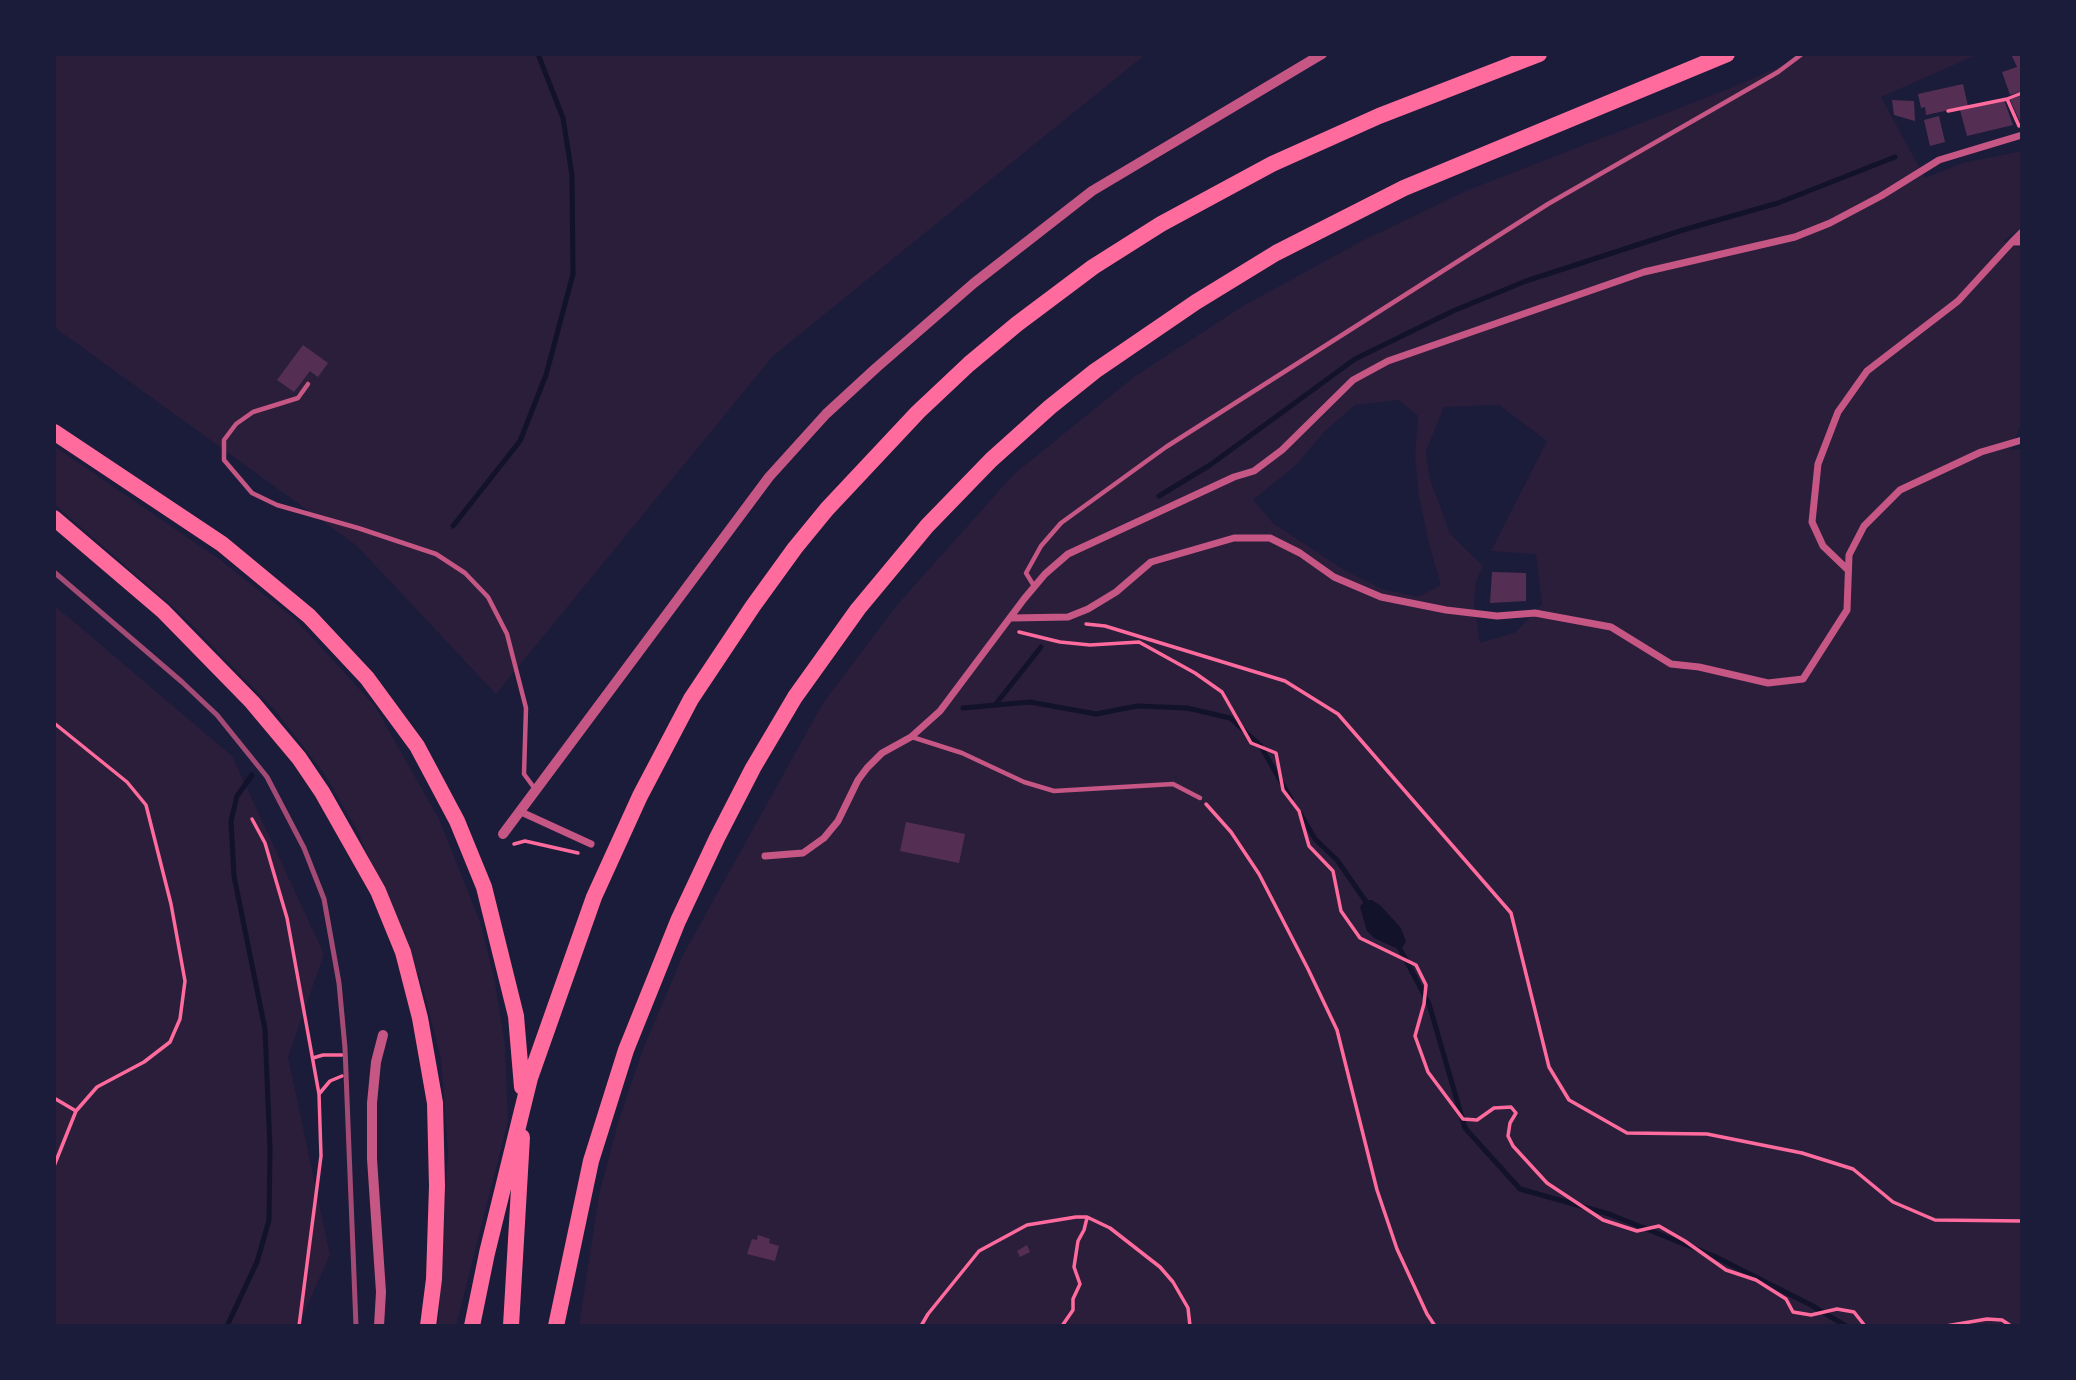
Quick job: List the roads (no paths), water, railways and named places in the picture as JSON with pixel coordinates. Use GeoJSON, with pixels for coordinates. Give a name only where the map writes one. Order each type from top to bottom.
{"type":"FeatureCollection","features":[{"type":"Feature","properties":{"kind":"highway"},"geometry":{"type":"LineString","coordinates":[[472,1326],[530,1078],[594,897],[640,796],[691,699],[752,606],[827,509],[918,412],[969,364],[1093,267],[1161,224],[1272,164],[1343,132],[1539,54]]}},
{"type":"Feature","properties":{"kind":"highway"},"geometry":{"type":"LineString","coordinates":[[556,1326],[591,1161],[626,1050],[678,921],[729,815],[795,697],[858,609],[927,526],[991,460],[1095,371],[1196,302],[1276,253],[1404,188],[1727,54]]}},
{"type":"Feature","properties":{"kind":"highway"},"geometry":{"type":"LineString","coordinates":[[54,432],[222,544],[309,616],[367,678],[417,746],[457,821],[484,887],[507,971],[522,1062],[519,1211],[511,1324]]}},
{"type":"Feature","properties":{"kind":"highway"},"geometry":{"type":"LineString","coordinates":[[54,519],[163,611],[252,702],[299,758],[322,792],[378,891],[403,952],[420,1018],[435,1103],[438,1186],[434,1279],[428,1326]]}},
{"type":"Feature","properties":{"kind":"street"},"geometry":{"type":"LineString","coordinates":[[503,834],[769,477],[826,414],[974,283],[1093,191],[1322,54]]}},
{"type":"Feature","properties":{"kind":"street"},"geometry":{"type":"LineString","coordinates":[[765,856],[803,853],[824,838],[838,821],[858,780],[867,768],[882,754],[911,737],[940,711],[1034,587],[1068,554],[1234,477],[1254,471],[1282,450],[1353,380],[1388,361],[1644,272],[1795,237],[1830,223],[1881,196],[1940,160],[2020,131]]}},
{"type":"Feature","properties":{"kind":"street"},"geometry":{"type":"LineString","coordinates":[[1848,570],[1823,546],[1812,522],[1818,464],[1839,412],[1867,371],[1958,301],[2022,232]]}},
{"type":"Feature","properties":{"kind":"street"},"geometry":{"type":"LineString","coordinates":[[2012,242],[2022,242]]}},
{"type":"Feature","properties":{"kind":"street"},"geometry":{"type":"LineString","coordinates":[[1011,618],[1068,617],[1088,609],[1116,592],[1151,562],[1234,538],[1270,538],[1300,553],[1334,578],[1381,597],[1446,610],[1497,616],[1535,613],[1611,627],[1671,664],[1699,667],[1768,683],[1803,680],[1847,610],[1849,555],[1864,526],[1900,490],[1981,452],[2022,440]]}},
{"type":"Feature","properties":{"kind":"street"},"geometry":{"type":"LineString","coordinates":[[519,811],[591,844]]}},
{"type":"Feature","properties":{"kind":"street"},"geometry":{"type":"LineString","coordinates":[[379,1326],[381,1292],[372,1159],[372,1103],[376,1062],[383,1035]]}},
{"type":"Feature","properties":{"kind":"lane"},"geometry":{"type":"LineString","coordinates":[[1034,587],[1027,573],[1041,546],[1061,523],[1166,447],[1548,204],[1778,72],[1802,54]]}},
{"type":"Feature","properties":{"kind":"lane"},"geometry":{"type":"LineString","coordinates":[[308,384],[298,398],[253,412],[236,424],[224,440],[224,460],[252,493],[277,505],[436,554],[465,573],[488,597],[508,634],[526,708],[524,774],[536,790]]}},
{"type":"Feature","properties":{"kind":"lane"},"geometry":{"type":"LineString","coordinates":[[911,737],[962,753],[1024,782],[1054,791],[1173,784],[1200,797]]}},
{"type":"Feature","properties":{"kind":"waterway"},"geometry":{"type":"LineString","coordinates":[[453,526],[520,441],[546,375],[573,274],[572,175],[563,118],[538,54]]}},
{"type":"Feature","properties":{"kind":"waterway"},"geometry":{"type":"LineString","coordinates":[[1159,496],[1210,465],[1355,359],[1453,311],[1526,281],[1683,230],[1778,203],[1895,157]]}},
{"type":"Feature","properties":{"kind":"waterway"},"geometry":{"type":"LineString","coordinates":[[995,705],[1041,647]]}},
{"type":"Feature","properties":{"kind":"waterway"},"geometry":{"type":"LineString","coordinates":[[963,708],[1030,702],[1096,714],[1137,706],[1187,708],[1230,718],[1260,745],[1291,799]]}},
{"type":"Feature","properties":{"kind":"waterway"},"geometry":{"type":"LineString","coordinates":[[227,1326],[257,1262],[269,1220],[270,1149],[265,1029],[234,876],[231,821],[237,796],[252,775]]}},
{"type":"Feature","properties":{"kind":"waterway"},"geometry":{"type":"LineString","coordinates":[[1300,813],[1315,839],[1337,860],[1369,906]]}},
{"type":"Feature","properties":{"kind":"waterway"},"geometry":{"type":"LineString","coordinates":[[1398,945],[1429,1004],[1465,1128],[1520,1189],[1609,1214],[1714,1256],[1811,1305],[1846,1326]]}},
{"type":"Feature","properties":{"kind":"railway"},"geometry":{"type":"LineString","coordinates":[[54,572],[217,715],[267,777],[304,848],[324,899],[339,983],[345,1048],[356,1326]]}}]}
